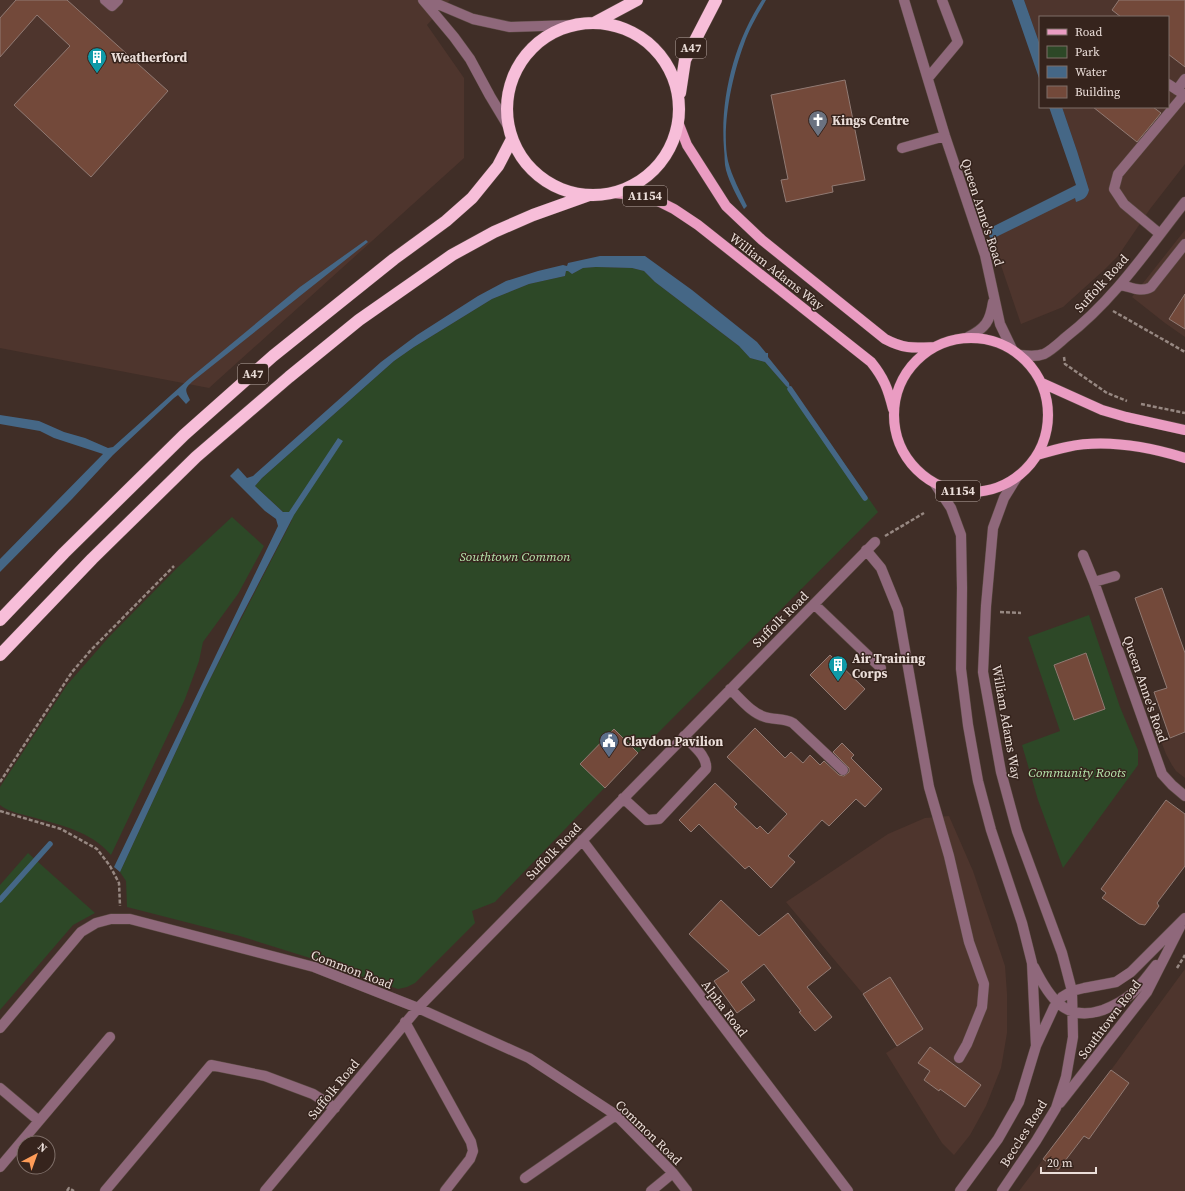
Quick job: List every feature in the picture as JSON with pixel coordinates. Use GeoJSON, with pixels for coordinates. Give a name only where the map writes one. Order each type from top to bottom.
{"type":"FeatureCollection","features":[{"type":"Feature","properties":{"kind":"highway"},"geometry":{"type":"LineString","coordinates":[[594,23],[637,0]]}},
{"type":"Feature","properties":{"kind":"highway","name":"A47"},"geometry":{"type":"LineString","coordinates":[[679,101],[685,60],[716,0]]}},
{"type":"Feature","properties":{"kind":"highway"},"geometry":{"type":"LineString","coordinates":[[594,23],[619,27],[642,38],[660,55],[673,76],[679,101],[678,122],[671,146],[657,167],[637,183],[614,193],[589,195],[564,190],[542,178],[524,161],[512,139],[508,126],[507,103],[511,82],[521,62],[535,45],[553,32],[574,25],[594,23]]}},
{"type":"Feature","properties":{"kind":"highway","name":"A47"},"geometry":{"type":"LineString","coordinates":[[0,620],[64,553],[190,430],[273,356],[394,259],[446,221],[472,198],[498,166],[512,139]]}},
{"type":"Feature","properties":{"kind":"highway","name":"A47"},"geometry":{"type":"LineString","coordinates":[[0,655],[92,559],[196,457],[289,377],[359,320],[402,288],[452,255],[494,232],[589,195]]}},
{"type":"Feature","properties":{"kind":"main road","name":"William Adams Way"},"geometry":{"type":"LineString","coordinates":[[678,122],[687,145],[726,206],[762,240],[885,339],[897,345],[914,348],[934,346]]}},
{"type":"Feature","properties":{"kind":"main road","name":"William Adams Way"},"geometry":{"type":"LineString","coordinates":[[614,193],[648,196],[674,209],[698,225],[871,362],[881,375],[894,410]]}},
{"type":"Feature","properties":{"kind":"main road","name":"A1154"},"geometry":{"type":"LineString","coordinates":[[968,337],[984,338],[998,342],[1016,352],[1032,368],[1042,383],[1047,401],[1048,420],[1045,438],[1037,455],[1028,467],[1017,477],[998,487],[978,492],[957,491],[935,484],[919,474],[904,454],[896,433],[894,410],[899,385],[913,363],[934,346],[951,340],[968,337]]}},
{"type":"Feature","properties":{"kind":"main road"},"geometry":{"type":"LineString","coordinates":[[1042,383],[1102,410],[1185,430]]}},
{"type":"Feature","properties":{"kind":"main road"},"geometry":{"type":"LineString","coordinates":[[1037,455],[1068,447],[1096,444],[1142,447],[1185,458]]}},
{"type":"Feature","properties":{"kind":"street"},"geometry":{"type":"LineString","coordinates":[[105,0],[112,6],[118,0]]}},
{"type":"Feature","properties":{"kind":"street"},"geometry":{"type":"LineString","coordinates":[[423,0],[470,59],[508,126]]}},
{"type":"Feature","properties":{"kind":"street"},"geometry":{"type":"LineString","coordinates":[[428,0],[473,19],[510,27],[574,25]]}},
{"type":"Feature","properties":{"kind":"street","name":"Queen Anne's Road"},"geometry":{"type":"LineString","coordinates":[[904,0],[944,136],[985,255],[1000,324],[1016,352]]}},
{"type":"Feature","properties":{"kind":"street"},"geometry":{"type":"LineString","coordinates":[[929,82],[958,42],[942,0]]}},
{"type":"Feature","properties":{"kind":"street"},"geometry":{"type":"LineString","coordinates":[[1160,234],[1124,204],[1114,189],[1118,174],[1182,93],[1185,79]]}},
{"type":"Feature","properties":{"kind":"street"},"geometry":{"type":"LineString","coordinates":[[1169,85],[1182,93]]}},
{"type":"Feature","properties":{"kind":"street"},"geometry":{"type":"LineString","coordinates":[[902,148],[944,136]]}},
{"type":"Feature","properties":{"kind":"street","name":"Suffolk Road"},"geometry":{"type":"LineString","coordinates":[[1016,352],[1032,357],[1044,354],[1075,330],[1104,303],[1120,285],[1185,202]]}},
{"type":"Feature","properties":{"kind":"street"},"geometry":{"type":"LineString","coordinates":[[1120,285],[1145,291],[1151,288],[1185,244]]}},
{"type":"Feature","properties":{"kind":"street","name":"Queen Anne's Road"},"geometry":{"type":"LineString","coordinates":[[968,337],[980,331],[985,324],[991,313],[995,296]]}},
{"type":"Feature","properties":{"kind":"street","name":"William Adams Way"},"geometry":{"type":"LineString","coordinates":[[1017,477],[1004,498],[993,528],[986,606],[983,672],[1001,772],[1017,831],[1062,953],[1072,992]]}},
{"type":"Feature","properties":{"kind":"street"},"geometry":{"type":"LineString","coordinates":[[935,484],[951,508],[962,535],[961,670],[968,725],[978,781],[991,830],[1022,923],[1032,963],[1036,1046]]}},
{"type":"Feature","properties":{"kind":"street","name":"Suffolk Road"},"geometry":{"type":"LineString","coordinates":[[265,1191],[418,1008],[875,542]]}},
{"type":"Feature","properties":{"kind":"street"},"geometry":{"type":"LineString","coordinates":[[866,550],[881,568],[898,610],[929,787],[949,856],[969,942],[984,984],[982,1007],[967,1044],[959,1058]]}},
{"type":"Feature","properties":{"kind":"street","name":"Queen Anne's Road"},"geometry":{"type":"LineString","coordinates":[[1084,555],[1162,774],[1185,796]]}},
{"type":"Feature","properties":{"kind":"street"},"geometry":{"type":"LineString","coordinates":[[1094,582],[1116,576]]}},
{"type":"Feature","properties":{"kind":"street"},"geometry":{"type":"LineString","coordinates":[[814,604],[882,668]]}},
{"type":"Feature","properties":{"kind":"street"},"geometry":{"type":"LineString","coordinates":[[730,689],[758,714],[765,717],[786,719],[793,723],[843,770]]}},
{"type":"Feature","properties":{"kind":"street"},"geometry":{"type":"LineString","coordinates":[[623,798],[647,820],[659,818],[706,769],[707,764],[702,754],[684,736]]}},
{"type":"Feature","properties":{"kind":"street","name":"Alpha Road"},"geometry":{"type":"LineString","coordinates":[[582,840],[848,1191]]}},
{"type":"Feature","properties":{"kind":"street","name":"Southtown Road"},"geometry":{"type":"LineString","coordinates":[[1036,1046],[1054,1007],[1062,997],[1084,988],[1116,982],[1131,972],[1185,918]]}},
{"type":"Feature","properties":{"kind":"street","name":"Southtown Road"},"geometry":{"type":"LineString","coordinates":[[1056,1108],[1147,992],[1185,918]]}},
{"type":"Feature","properties":{"kind":"street","name":"Common Road"},"geometry":{"type":"LineString","coordinates":[[0,1028],[81,932],[96,922],[130,919],[314,967],[418,1008],[529,1058],[616,1114],[673,1173],[687,1191]]}},
{"type":"Feature","properties":{"kind":"street"},"geometry":{"type":"LineString","coordinates":[[1032,963],[1044,986],[1057,1003],[1073,1012],[1085,1014],[1116,1006],[1131,995],[1168,951]]}},
{"type":"Feature","properties":{"kind":"street","name":"Beccles Road"},"geometry":{"type":"LineString","coordinates":[[1002,1191],[1036,1141],[1056,1108],[1070,1059],[1073,1037],[1072,992]]}},
{"type":"Feature","properties":{"kind":"street"},"geometry":{"type":"LineString","coordinates":[[405,1022],[471,1142],[473,1151],[470,1159],[445,1191]]}},
{"type":"Feature","properties":{"kind":"street"},"geometry":{"type":"LineString","coordinates":[[0,1167],[110,1037]]}},
{"type":"Feature","properties":{"kind":"street","name":"Beccles Road"},"geometry":{"type":"LineString","coordinates":[[960,1191],[998,1139],[1019,1102],[1036,1046]]}},
{"type":"Feature","properties":{"kind":"street"},"geometry":{"type":"LineString","coordinates":[[105,1191],[211,1066],[265,1076],[313,1094],[335,1108]]}},
{"type":"Feature","properties":{"kind":"street"},"geometry":{"type":"LineString","coordinates":[[0,1088],[39,1121]]}},
{"type":"Feature","properties":{"kind":"street"},"geometry":{"type":"LineString","coordinates":[[525,1178],[616,1114]]}},
{"type":"Feature","properties":{"kind":"street"},"geometry":{"type":"LineString","coordinates":[[651,1191],[673,1173]]}},
{"type":"Feature","properties":{"kind":"path"},"geometry":{"type":"LineString","coordinates":[[1109,317],[1114,312],[1185,352]]}},
{"type":"Feature","properties":{"kind":"path"},"geometry":{"type":"LineString","coordinates":[[1067,352],[1064,355],[1065,364],[1107,393],[1131,402]]}},
{"type":"Feature","properties":{"kind":"path"},"geometry":{"type":"LineString","coordinates":[[1137,404],[1185,413]]}},
{"type":"Feature","properties":{"kind":"path"},"geometry":{"type":"LineString","coordinates":[[875,542],[924,513]]}},
{"type":"Feature","properties":{"kind":"path"},"geometry":{"type":"LineString","coordinates":[[0,782],[72,672],[91,650],[174,566]]}},
{"type":"Feature","properties":{"kind":"path"},"geometry":{"type":"LineString","coordinates":[[1000,612],[1021,613]]}},
{"type":"Feature","properties":{"kind":"path"},"geometry":{"type":"LineString","coordinates":[[0,811],[62,829],[97,849],[110,866],[119,883],[121,919]]}},
{"type":"Feature","properties":{"kind":"path"},"geometry":{"type":"LineString","coordinates":[[67,1191],[69,1188],[74,1191]]}},
{"type":"Feature","properties":{"kind":"shaded area"},"geometry":{"type":"Polygon","coordinates":[[[0,0],[450,0],[427,25],[464,78],[464,158],[209,388],[0,348],[0,0]]]}},
{"type":"Feature","properties":{"kind":"shaded area"},"geometry":{"type":"Polygon","coordinates":[[[1024,0],[1185,0],[1185,164],[1150,209],[1118,256],[1104,270],[1063,307],[1021,324],[992,239],[1075,197],[1076,202],[1077,151],[1062,108],[1169,108],[1169,16],[1039,16],[1039,42],[1024,0]]]}},
{"type":"Feature","properties":{"kind":"shaded area"},"geometry":{"type":"Polygon","coordinates":[[[1185,230],[1185,337],[1132,297],[1185,230]]]}},
{"type":"Feature","properties":{"kind":"shaded area"},"geometry":{"type":"Polygon","coordinates":[[[1185,733],[1185,778],[1176,771],[1172,765],[1161,741],[1185,733]]]}},
{"type":"Feature","properties":{"kind":"shaded area"},"geometry":{"type":"Polygon","coordinates":[[[949,816],[973,871],[1005,966],[1007,994],[1007,1033],[1001,1068],[986,1106],[970,1135],[954,1155],[942,1143],[886,1053],[897,1046],[863,994],[786,902],[888,834],[925,818],[949,816]]]}},
{"type":"Feature","properties":{"kind":"shaded area"},"geometry":{"type":"Polygon","coordinates":[[[1185,969],[1185,1191],[1019,1191],[1111,1070],[1185,969]]]}},
{"type":"Feature","properties":{"kind":"green space","name":"Southtown Common"},"geometry":{"type":"Polygon","coordinates":[[[583,268],[632,268],[644,271],[655,282],[740,347],[750,358],[765,362],[786,386],[793,390],[878,512],[638,753],[495,902],[472,911],[475,923],[415,983],[398,989],[310,958],[240,936],[127,907],[126,881],[120,872],[204,691],[292,520],[255,486],[262,478],[394,361],[414,347],[492,299],[529,284],[565,276],[566,271],[572,274],[583,268]]]}},
{"type":"Feature","properties":{"kind":"green space"},"geometry":{"type":"Polygon","coordinates":[[[232,517],[264,546],[238,594],[203,642],[199,661],[185,699],[111,855],[94,840],[74,830],[11,811],[0,805],[0,787],[67,685],[108,638],[178,567],[232,517]]]}},
{"type":"Feature","properties":{"kind":"green space","name":"Community Roots"},"geometry":{"type":"Polygon","coordinates":[[[1089,615],[1120,707],[1138,750],[1138,765],[1063,868],[1038,800],[1022,745],[1060,731],[1028,637],[1089,615]]]}},
{"type":"Feature","properties":{"kind":"green space"},"geometry":{"type":"Polygon","coordinates":[[[28,853],[95,913],[73,925],[0,1010],[0,885],[28,853]]]}},
{"type":"Feature","properties":{"kind":"water"},"geometry":{"type":"Polygon","coordinates":[[[762,0],[766,0],[748,33],[735,71],[727,118],[726,148],[728,161],[747,206],[744,209],[725,167],[723,130],[724,110],[731,72],[737,53],[752,17],[762,0]]]}},
{"type":"Feature","properties":{"kind":"water"},"geometry":{"type":"Polygon","coordinates":[[[1012,0],[1024,0],[1039,42],[1039,78],[1012,0]]]}},
{"type":"Feature","properties":{"kind":"water"},"geometry":{"type":"Polygon","coordinates":[[[1049,108],[1062,108],[1089,190],[1088,193],[1085,198],[1081,200],[1076,202],[1075,198],[992,239],[990,238],[988,232],[990,228],[1076,185],[1049,108]]]}},
{"type":"Feature","properties":{"kind":"water"},"geometry":{"type":"Polygon","coordinates":[[[366,240],[368,242],[193,381],[186,390],[190,400],[186,404],[178,395],[174,398],[113,455],[0,572],[0,559],[103,454],[54,438],[40,431],[0,424],[0,415],[39,421],[108,448],[113,447],[190,378],[300,287],[366,240]]]}},
{"type":"Feature","properties":{"kind":"water"},"geometry":{"type":"Polygon","coordinates":[[[600,256],[645,256],[692,290],[757,342],[766,353],[768,353],[768,357],[789,383],[790,389],[765,362],[750,358],[739,346],[655,282],[644,271],[632,268],[583,268],[572,274],[566,271],[565,276],[529,284],[492,299],[394,361],[262,478],[255,486],[283,512],[289,512],[338,438],[343,441],[294,515],[241,617],[204,691],[120,872],[114,867],[278,526],[276,519],[265,511],[230,476],[238,468],[247,478],[253,476],[381,362],[417,335],[478,296],[506,281],[538,271],[563,265],[567,266],[568,263],[600,256]]]}},
{"type":"Feature","properties":{"kind":"building","name":"Weatherford"},"geometry":{"type":"Polygon","coordinates":[[[16,0],[67,0],[168,91],[91,177],[14,105],[70,46],[37,15],[0,57],[0,18],[16,0]]]}},
{"type":"Feature","properties":{"kind":"building"},"geometry":{"type":"Polygon","coordinates":[[[1119,0],[1185,0],[1185,67],[1169,55],[1169,16],[1120,16],[1112,10],[1119,0]]]}},
{"type":"Feature","properties":{"kind":"building","name":"Kings Centre"},"geometry":{"type":"Polygon","coordinates":[[[845,80],[865,180],[832,186],[833,192],[786,202],[781,180],[788,179],[771,95],[845,80]]]}},
{"type":"Feature","properties":{"kind":"building"},"geometry":{"type":"Polygon","coordinates":[[[1094,108],[1154,108],[1161,113],[1137,142],[1094,108]]]}},
{"type":"Feature","properties":{"kind":"building"},"geometry":{"type":"Polygon","coordinates":[[[1185,294],[1185,329],[1169,319],[1185,294]]]}},
{"type":"Feature","properties":{"kind":"building"},"geometry":{"type":"Polygon","coordinates":[[[1162,588],[1185,653],[1185,732],[1170,738],[1154,692],[1167,688],[1135,598],[1162,588]]]}},
{"type":"Feature","properties":{"kind":"building"},"geometry":{"type":"Polygon","coordinates":[[[1086,653],[1105,709],[1074,720],[1054,665],[1086,653]]]}},
{"type":"Feature","properties":{"kind":"building","name":"Air Training Corps"},"geometry":{"type":"Polygon","coordinates":[[[830,655],[865,689],[845,710],[810,675],[830,655]]]}},
{"type":"Feature","properties":{"kind":"building"},"geometry":{"type":"Polygon","coordinates":[[[755,728],[785,758],[791,752],[803,763],[810,755],[820,765],[824,761],[839,775],[844,776],[849,772],[849,768],[833,752],[842,743],[854,755],[851,758],[882,789],[865,807],[856,799],[829,826],[822,820],[788,856],[795,862],[771,888],[749,866],[745,869],[699,824],[691,832],[679,820],[715,783],[737,804],[734,807],[757,829],[760,826],[768,834],[787,814],[727,757],[755,728]]]}},
{"type":"Feature","properties":{"kind":"building","name":"Claydon Pavilion"},"geometry":{"type":"Polygon","coordinates":[[[614,729],[638,753],[605,788],[580,764],[614,729]]]}},
{"type":"Feature","properties":{"kind":"building"},"geometry":{"type":"Polygon","coordinates":[[[1166,800],[1185,814],[1185,866],[1157,903],[1159,906],[1145,925],[1139,924],[1102,898],[1106,893],[1101,889],[1166,800]]]}},
{"type":"Feature","properties":{"kind":"building"},"geometry":{"type":"Polygon","coordinates":[[[721,900],[759,936],[788,913],[831,968],[807,987],[832,1017],[815,1031],[799,1012],[801,1011],[764,964],[741,982],[755,1000],[737,1013],[714,981],[729,971],[689,934],[721,900]]]}},
{"type":"Feature","properties":{"kind":"building"},"geometry":{"type":"Polygon","coordinates":[[[890,977],[923,1029],[897,1046],[863,994],[890,977]]]}},
{"type":"Feature","properties":{"kind":"building"},"geometry":{"type":"Polygon","coordinates":[[[930,1047],[981,1085],[965,1107],[940,1089],[939,1091],[924,1080],[930,1071],[918,1063],[930,1047]]]}},
{"type":"Feature","properties":{"kind":"building"},"geometry":{"type":"Polygon","coordinates":[[[1111,1070],[1129,1083],[1089,1139],[1084,1136],[1058,1170],[1043,1159],[1111,1070]]]}},
{"type":"Feature","properties":{"kind":"waterway"},"geometry":{"type":"LineString","coordinates":[[790,389],[865,498]]}},
{"type":"Feature","properties":{"kind":"waterway"},"geometry":{"type":"LineString","coordinates":[[0,900],[50,844]]}},
{"type":"Feature","properties":{"kind":"place","name":"Weatherford"},"geometry":{"type":"Point","coordinates":[97,74]}},
{"type":"Feature","properties":{"kind":"place","name":"Kings Centre"},"geometry":{"type":"Point","coordinates":[818,137]}},
{"type":"Feature","properties":{"kind":"place","name":"Air Training Corps"},"geometry":{"type":"Point","coordinates":[838,682]}},
{"type":"Feature","properties":{"kind":"place","name":"Claydon Pavilion"},"geometry":{"type":"Point","coordinates":[609,758]}}]}
